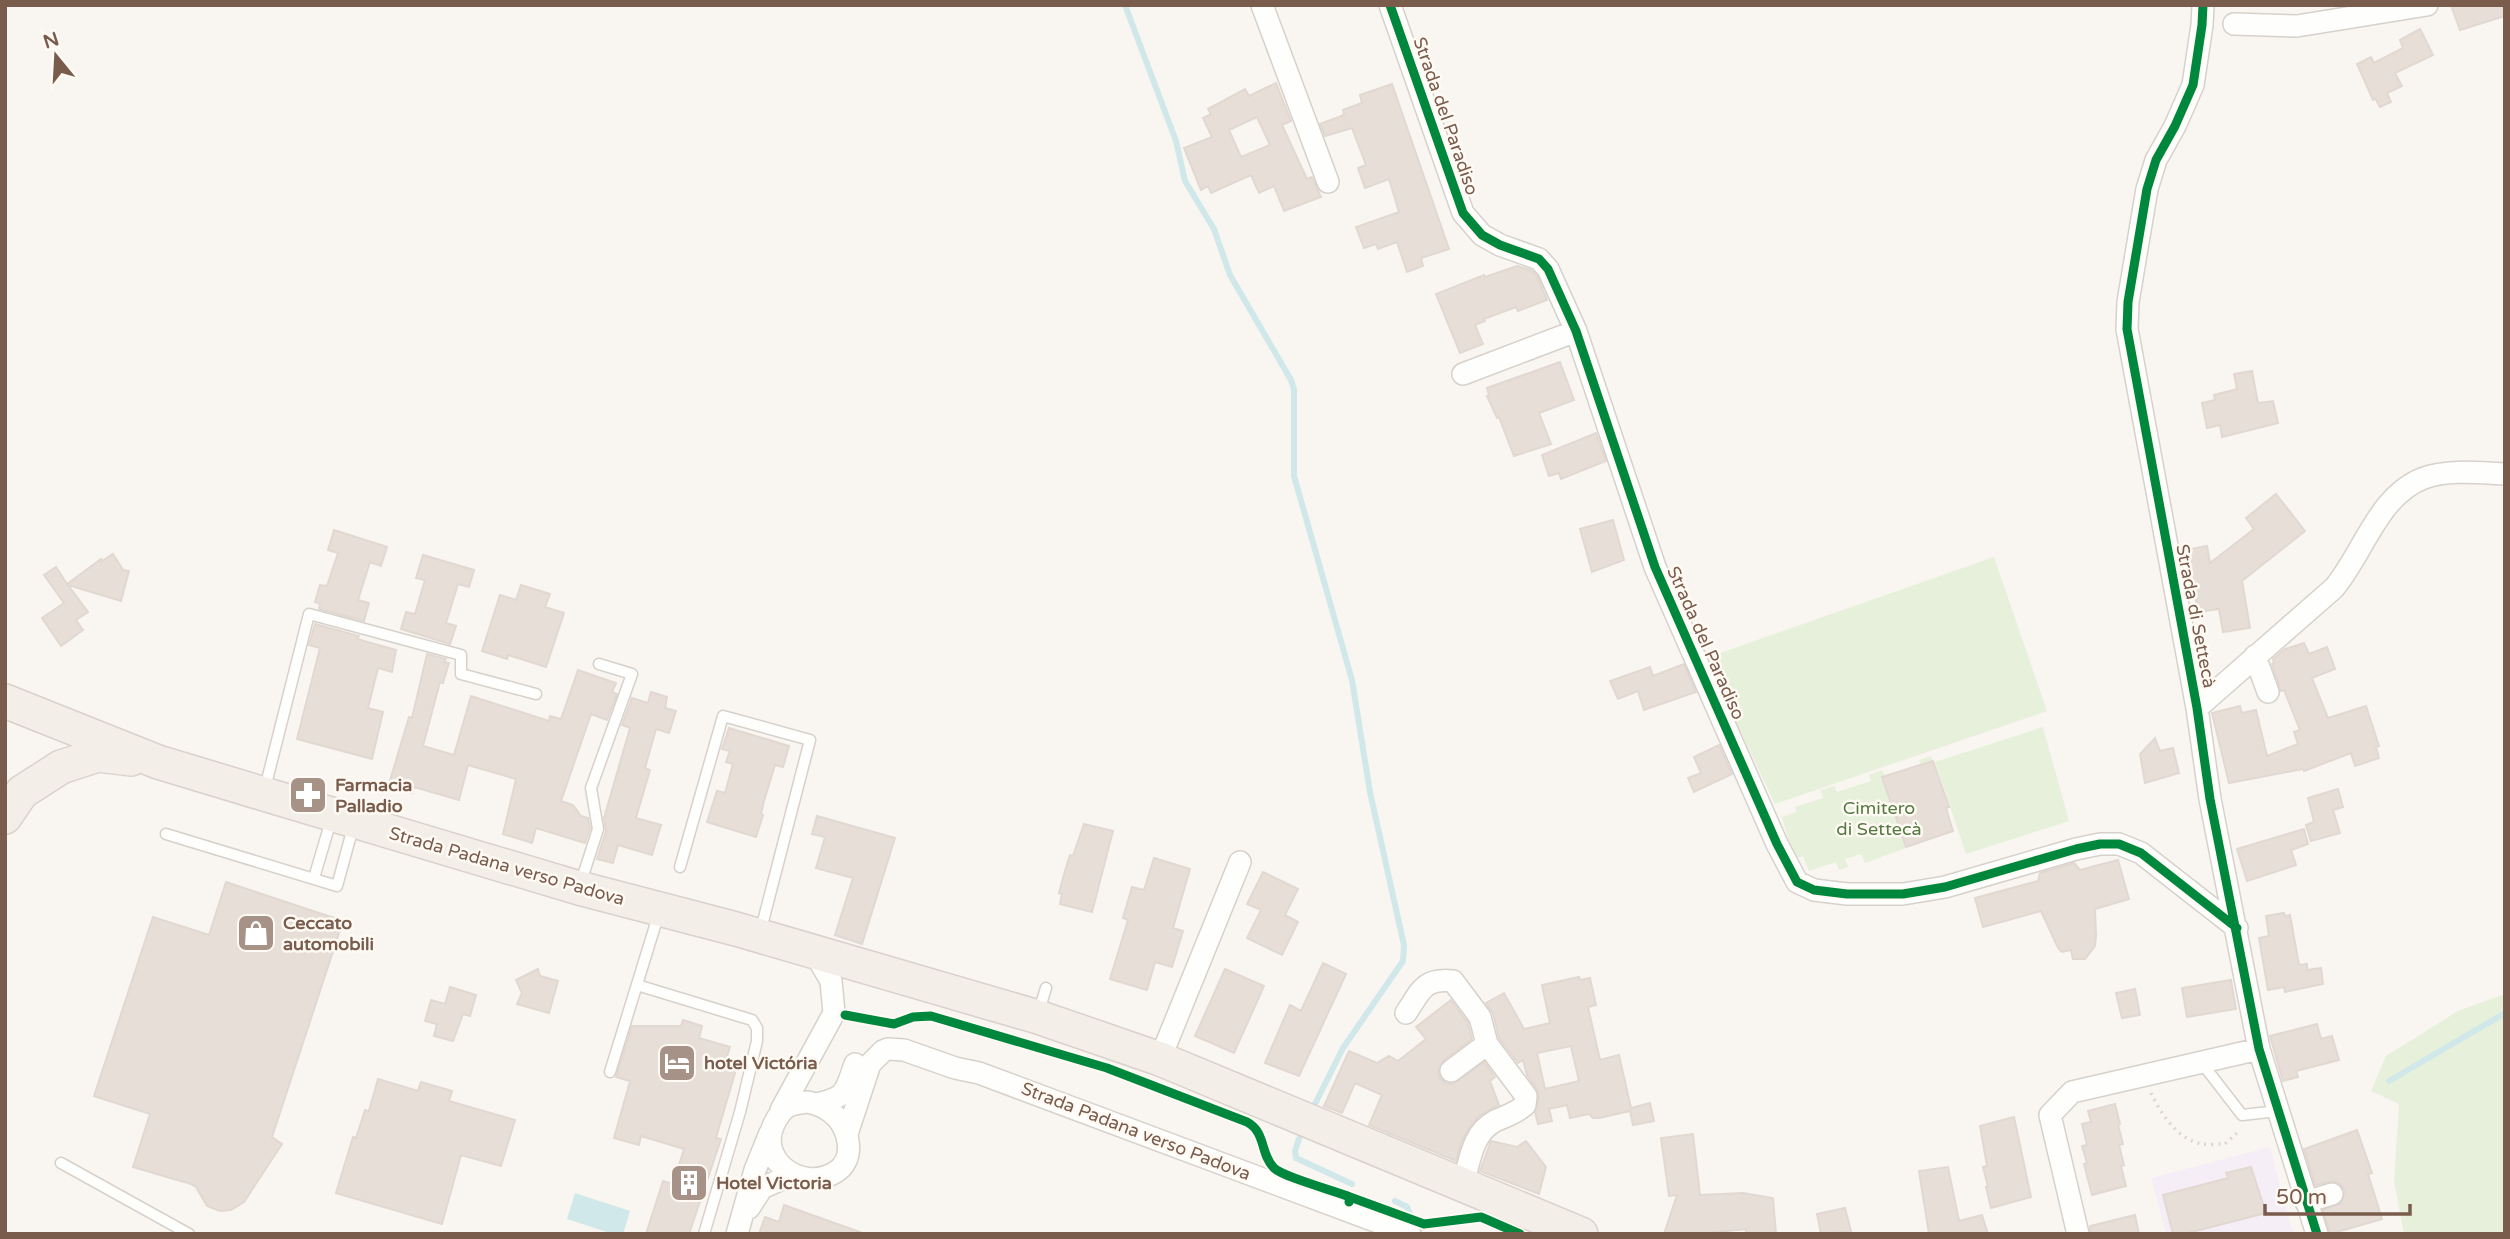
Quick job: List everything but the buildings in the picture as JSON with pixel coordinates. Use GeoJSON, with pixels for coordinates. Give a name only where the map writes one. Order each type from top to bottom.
{"type":"FeatureCollection","features":[{"type":"Feature","properties":{"kind":"main road","name":"Strada Padana verso Padova"},"geometry":{"type":"LineString","coordinates":[[5,701],[158,762],[579,888],[814,952],[1042,1003],[1160,1059],[1581,1234]]}},
{"type":"Feature","properties":{"kind":"main road"},"geometry":{"type":"LineString","coordinates":[[5,817],[22,792],[61,767],[98,755],[158,762]]}},
{"type":"Feature","properties":{"kind":"street"},"geometry":{"type":"LineString","coordinates":[[1262,5],[1328,182]]}},
{"type":"Feature","properties":{"kind":"street","name":"Strada del Paradiso"},"geometry":{"type":"LineString","coordinates":[[1390,5],[1463,213],[1482,235],[1500,245],[1539,259],[1548,269],[1576,331],[1655,567],[1777,844],[1797,882],[1814,890],[1847,894],[1903,894],[1945,887],[2076,849],[2100,844],[2119,844],[2140,853],[2237,928]]}},
{"type":"Feature","properties":{"kind":"street","name":"Strada di Settecà"},"geometry":{"type":"LineString","coordinates":[[2317,1234],[2259,1049],[2210,799],[2197,708],[2127,329],[2128,302],[2147,189],[2156,160],[2193,85],[2202,15],[2237,15],[2297,26],[2427,5]]}},
{"type":"Feature","properties":{"kind":"street"},"geometry":{"type":"LineString","coordinates":[[1463,374],[1576,331]]}},
{"type":"Feature","properties":{"kind":"street","name":"Strada di Settecà"},"geometry":{"type":"LineString","coordinates":[[2197,708],[2334,588],[2348,572],[2378,519],[2405,488],[2425,478],[2464,473],[2505,474]]}},
{"type":"Feature","properties":{"kind":"street"},"geometry":{"type":"LineString","coordinates":[[2255,656],[2268,692]]}},
{"type":"Feature","properties":{"kind":"street"},"geometry":{"type":"LineString","coordinates":[[1160,1059],[1240,862]]}},
{"type":"Feature","properties":{"kind":"street"},"geometry":{"type":"LineString","coordinates":[[739,1226],[755,1170],[770,1133],[834,1013],[831,981],[814,952]]}},
{"type":"Feature","properties":{"kind":"street"},"geometry":{"type":"LineString","coordinates":[[1406,1013],[1426,984],[1438,979],[1453,981],[1480,1017],[1487,1044],[1526,1096],[1525,1105],[1518,1112],[1492,1122],[1478,1135],[1463,1184]]}},
{"type":"Feature","properties":{"kind":"street","name":"Strada Padana verso Padova"},"geometry":{"type":"LineString","coordinates":[[781,1110],[799,1103],[817,1104],[840,1097],[847,1087],[860,1052],[871,1041],[885,1037],[901,1038],[958,1059],[979,1073]]}},
{"type":"Feature","properties":{"kind":"street"},"geometry":{"type":"LineString","coordinates":[[1451,1071],[1487,1044]]}},
{"type":"Feature","properties":{"kind":"street"},"geometry":{"type":"LineString","coordinates":[[2078,1234],[2050,1115],[2072,1092],[2259,1049]]}},
{"type":"Feature","properties":{"kind":"street","name":"Strada Padana verso Padova"},"geometry":{"type":"LineString","coordinates":[[793,1174],[821,1178],[838,1172],[848,1157],[846,1134],[870,1064],[883,1051],[904,1050],[955,1068],[979,1073],[1410,1234]]}},
{"type":"Feature","properties":{"kind":"street"},"geometry":{"type":"LineString","coordinates":[[817,1104],[839,1120],[846,1134]]}},
{"type":"Feature","properties":{"kind":"street"},"geometry":{"type":"LineString","coordinates":[[770,1133],[775,1158],[785,1170],[793,1174]]}},
{"type":"Feature","properties":{"kind":"street"},"geometry":{"type":"LineString","coordinates":[[739,1226],[762,1188],[793,1174]]}},
{"type":"Feature","properties":{"kind":"street"},"geometry":{"type":"LineString","coordinates":[[2306,1202],[2332,1194]]}},
{"type":"Feature","properties":{"kind":"lane"},"geometry":{"type":"LineString","coordinates":[[264,794],[309,614],[461,655],[461,674],[536,694]]}},
{"type":"Feature","properties":{"kind":"lane"},"geometry":{"type":"LineString","coordinates":[[579,888],[598,830],[591,788],[632,674],[599,664]]}},
{"type":"Feature","properties":{"kind":"lane"},"geometry":{"type":"LineString","coordinates":[[680,867],[723,716],[810,740],[759,936]]}},
{"type":"Feature","properties":{"kind":"lane"},"geometry":{"type":"LineString","coordinates":[[314,878],[344,818]]}},
{"type":"Feature","properties":{"kind":"lane"},"geometry":{"type":"LineString","coordinates":[[166,834],[337,886],[344,818]]}},
{"type":"Feature","properties":{"kind":"lane"},"geometry":{"type":"LineString","coordinates":[[610,1072],[660,910]]}},
{"type":"Feature","properties":{"kind":"lane"},"geometry":{"type":"LineString","coordinates":[[637,985],[752,1020],[757,1028],[757,1041],[740,1112],[704,1234]]}},
{"type":"Feature","properties":{"kind":"lane"},"geometry":{"type":"LineString","coordinates":[[2202,1062],[2242,1115],[2278,1111]]}},
{"type":"Feature","properties":{"kind":"lane"},"geometry":{"type":"LineString","coordinates":[[61,1163],[189,1234]]}},
{"type":"Feature","properties":{"kind":"path"},"geometry":{"type":"LineString","coordinates":[[2145,1076],[2155,1102],[2185,1138],[2201,1144],[2225,1144],[2243,1128],[2242,1115]]}},
{"type":"Feature","properties":{"kind":"shaded area"},"geometry":{"type":"Polygon","coordinates":[[[2270,1147],[2293,1234],[2166,1234],[2151,1178],[2270,1147]]]}},
{"type":"Feature","properties":{"kind":"green space"},"geometry":{"type":"Polygon","coordinates":[[[1994,557],[2047,711],[1775,804],[1706,658],[1994,557]]]}},
{"type":"Feature","properties":{"kind":"green space"},"geometry":{"type":"Polygon","coordinates":[[[2043,727],[2069,821],[1966,854],[1935,762],[2043,727]]]}},
{"type":"Feature","properties":{"kind":"green space","name":"Cimitero di Settecà"},"geometry":{"type":"Polygon","coordinates":[[[1931,756],[1949,807],[1946,810],[1953,831],[1865,863],[1861,854],[1845,859],[1848,867],[1839,870],[1836,862],[1809,871],[1803,856],[1794,859],[1782,817],[1796,812],[1795,807],[1823,798],[1821,790],[1834,786],[1837,792],[1871,781],[1869,775],[1882,770],[1885,777],[1922,769],[1919,760],[1931,756]]]}},
{"type":"Feature","properties":{"kind":"green space"},"geometry":{"type":"Polygon","coordinates":[[[2505,994],[2505,1234],[2404,1234],[2394,1181],[2399,1104],[2371,1091],[2386,1056],[2458,1011],[2505,994]]]}},
{"type":"Feature","properties":{"kind":"water"},"geometry":{"type":"Polygon","coordinates":[[[575,1193],[630,1211],[623,1234],[613,1234],[567,1219],[575,1193]]]}},
{"type":"Feature","properties":{"kind":"waterway"},"geometry":{"type":"LineString","coordinates":[[1125,5],[1176,141],[1185,181],[1214,229],[1230,275],[1294,389],[1294,476],[1352,680],[1370,792],[1404,945],[1403,961],[1343,1048],[1315,1104]]}},
{"type":"Feature","properties":{"kind":"waterway"},"geometry":{"type":"LineString","coordinates":[[2389,1081],[2505,1013]]}},
{"type":"Feature","properties":{"kind":"waterway"},"geometry":{"type":"LineString","coordinates":[[1299,1139],[1296,1158],[1352,1184]]}},
{"type":"Feature","properties":{"kind":"waterway"},"geometry":{"type":"LineString","coordinates":[[1395,1201],[1407,1207],[1412,1218]]}},
{"type":"Feature","properties":{"kind":"cycle path"},"geometry":{"type":"LineString","coordinates":[[1390,5],[1463,213],[1482,235],[1500,245],[1539,259],[1548,269],[1576,331],[1655,567],[1777,844],[1797,882],[1814,890],[1847,894],[1903,894],[1945,887],[2076,849],[2100,844],[2119,844],[2141,853],[2237,928]]}},
{"type":"Feature","properties":{"kind":"cycle path"},"geometry":{"type":"LineString","coordinates":[[2203,5],[2193,85],[2156,160],[2147,189],[2128,302],[2127,329],[2197,708],[2210,799],[2259,1049],[2317,1234]]}},
{"type":"Feature","properties":{"kind":"cycle path"},"geometry":{"type":"LineString","coordinates":[[845,1015],[894,1024],[913,1017],[931,1016],[1107,1068],[1247,1122],[1257,1131],[1270,1162],[1279,1172],[1350,1197]]}},
{"type":"Feature","properties":{"kind":"cycle path"},"geometry":{"type":"LineString","coordinates":[[1349,1202],[1350,1197],[1424,1224],[1481,1217],[1520,1234]]}},
{"type":"Feature","properties":{"kind":"place","name":"Farmacia Palladio"},"geometry":{"type":"Point","coordinates":[308,795]}},
{"type":"Feature","properties":{"kind":"place","name":"Ceccato automobili"},"geometry":{"type":"Point","coordinates":[256,933]}},
{"type":"Feature","properties":{"kind":"place","name":"hotel Victória"},"geometry":{"type":"Point","coordinates":[677,1063]}},
{"type":"Feature","properties":{"kind":"place","name":"Hotel Victoria"},"geometry":{"type":"Point","coordinates":[689,1183]}}]}
